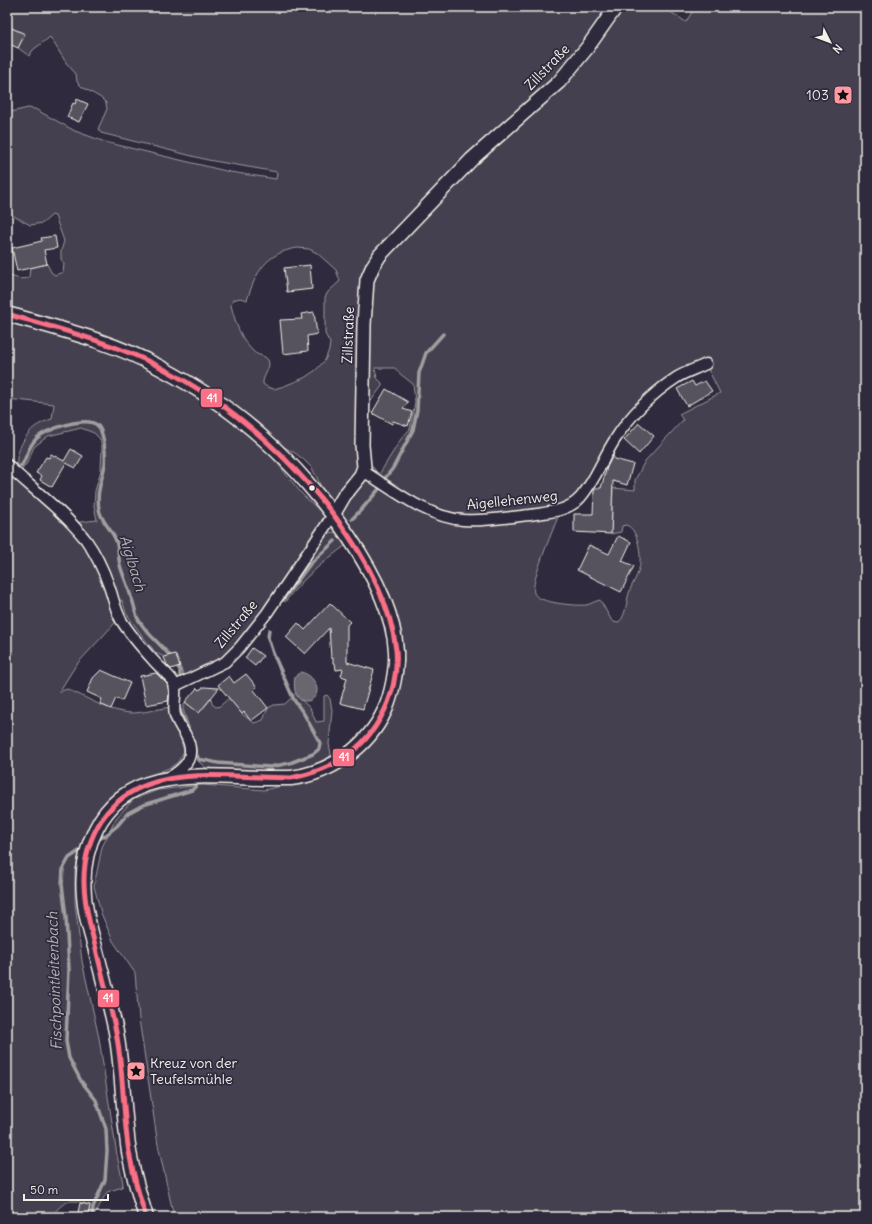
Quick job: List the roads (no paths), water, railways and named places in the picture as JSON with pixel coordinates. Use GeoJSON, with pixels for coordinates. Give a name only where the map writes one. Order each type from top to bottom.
{"type":"FeatureCollection","features":[{"type":"Feature","properties":{"kind":"main road"},"geometry":{"type":"LineString","coordinates":[[7,314],[90,338],[126,351],[157,365],[218,403],[265,440],[292,466],[333,514],[353,544],[371,575],[384,602],[390,618],[396,649],[396,669],[386,707],[376,727],[361,745],[336,763],[308,774],[290,778],[187,776],[147,784],[122,798],[109,810],[97,826],[86,858],[83,893],[86,914],[110,1005],[116,1036],[129,1150],[136,1187],[146,1217]]}},
{"type":"Feature","properties":{"kind":"street","name":"Zillstraße"},"geometry":{"type":"LineString","coordinates":[[178,684],[225,662],[240,647],[267,613],[344,496],[358,480],[363,471],[363,330],[367,280],[372,266],[380,255],[472,159],[559,82],[587,48],[616,7]]}},
{"type":"Feature","properties":{"kind":"street","name":"Aigellehenweg"},"geometry":{"type":"LineString","coordinates":[[363,471],[416,504],[441,515],[453,518],[474,520],[493,519],[566,509],[573,505],[591,484],[616,438],[638,411],[665,386],[677,378],[706,364]]}},
{"type":"Feature","properties":{"kind":"street"},"geometry":{"type":"LineString","coordinates":[[7,465],[61,512],[85,539],[100,562],[117,610],[124,625],[151,658],[178,684],[175,716],[190,746],[189,765],[192,770],[206,777]]}},
{"type":"Feature","properties":{"kind":"street"},"geometry":{"type":"LineString","coordinates":[[167,779],[181,770],[189,760]]}},
{"type":"Feature","properties":{"kind":"waterway","name":"Fischpointleitenbach"},"geometry":{"type":"LineString","coordinates":[[386,477],[393,468],[413,430],[417,410],[419,373],[426,353],[443,334]]}},
{"type":"Feature","properties":{"kind":"waterway","name":"Aiglbach"},"geometry":{"type":"LineString","coordinates":[[7,458],[18,467],[22,465],[33,442],[48,431],[67,425],[85,422],[93,423],[98,426],[103,436],[105,456],[105,464],[98,496],[100,514],[116,541],[120,565],[137,617],[149,634],[172,659]]}},
{"type":"Feature","properties":{"kind":"waterway","name":"Fischpointleitenbach"},"geometry":{"type":"LineString","coordinates":[[352,519],[379,489]]}},
{"type":"Feature","properties":{"kind":"waterway","name":"Fischpointleitenbach"},"geometry":{"type":"LineString","coordinates":[[283,600],[310,564],[335,541]]}},
{"type":"Feature","properties":{"kind":"waterway","name":"Fischpointleitenbach"},"geometry":{"type":"LineString","coordinates":[[193,746],[199,760],[270,767],[290,763],[313,754],[319,749],[320,743],[304,714],[294,700],[273,653],[268,638],[269,630]]}},
{"type":"Feature","properties":{"kind":"waterway","name":"Aiglbach"},"geometry":{"type":"LineString","coordinates":[[176,664],[180,670],[180,683]]}},
{"type":"Feature","properties":{"kind":"waterway","name":"Aiglbach"},"geometry":{"type":"LineString","coordinates":[[178,705],[189,732]]}},
{"type":"Feature","properties":{"kind":"waterway","name":"Fischpointleitenbach"},"geometry":{"type":"LineString","coordinates":[[96,841],[117,826],[128,813],[143,805],[192,790],[196,786]]}},
{"type":"Feature","properties":{"kind":"waterway","name":"Fischpointleitenbach"},"geometry":{"type":"LineString","coordinates":[[85,847],[69,858],[63,869],[62,884],[66,917],[69,969],[66,1041],[69,1058],[81,1081],[96,1100],[106,1129],[107,1151],[105,1180],[93,1207],[92,1217]]}},
{"type":"Feature","properties":{"kind":"place","name":"103"},"geometry":{"type":"Point","coordinates":[843,95]}},
{"type":"Feature","properties":{"kind":"place","name":"Kreuz von der Teufelsmühle"},"geometry":{"type":"Point","coordinates":[136,1071]}}]}
